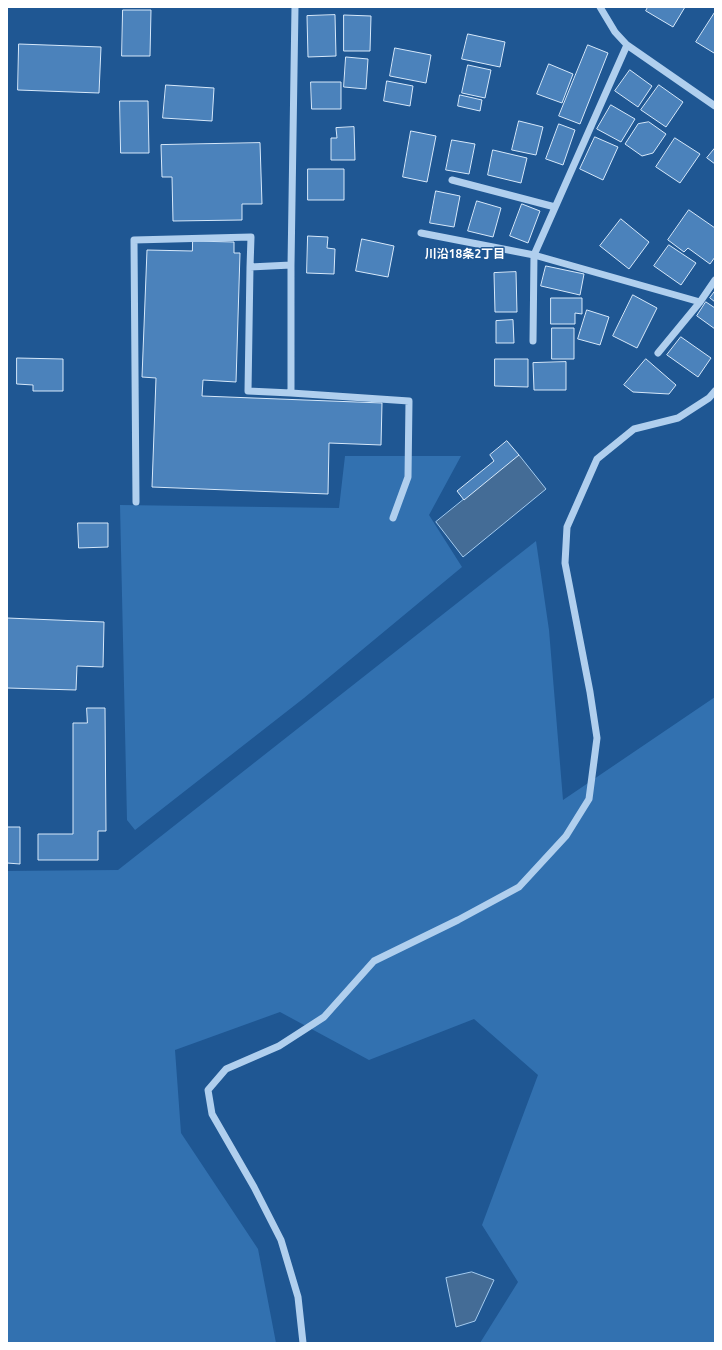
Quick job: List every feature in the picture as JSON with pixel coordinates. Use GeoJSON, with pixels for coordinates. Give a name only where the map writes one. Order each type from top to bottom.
{"type":"FeatureCollection","features":[{"type":"Feature","properties":{"kind":"street"},"geometry":{"type":"LineString","coordinates":[[291,393],[291,265],[295,7]]}},
{"type":"Feature","properties":{"kind":"street"},"geometry":{"type":"LineString","coordinates":[[600,7],[615,32],[626,45],[715,106]]}},
{"type":"Feature","properties":{"kind":"street"},"geometry":{"type":"LineString","coordinates":[[533,341],[534,255],[626,45]]}},
{"type":"Feature","properties":{"kind":"street"},"geometry":{"type":"LineString","coordinates":[[452,180],[555,207]]}},
{"type":"Feature","properties":{"kind":"street"},"geometry":{"type":"LineString","coordinates":[[421,233],[534,255],[700,302]]}},
{"type":"Feature","properties":{"kind":"street"},"geometry":{"type":"LineString","coordinates":[[136,502],[134,240],[251,237],[248,391],[409,401],[408,476],[393,518]]}},
{"type":"Feature","properties":{"kind":"street"},"geometry":{"type":"LineString","coordinates":[[250,267],[291,265]]}},
{"type":"Feature","properties":{"kind":"street"},"geometry":{"type":"LineString","coordinates":[[658,353],[700,302],[715,280]]}},
{"type":"Feature","properties":{"kind":"street"},"geometry":{"type":"LineString","coordinates":[[304,1343],[298,1297],[281,1240],[254,1187],[212,1114],[208,1090],[226,1069],[279,1046],[324,1016],[374,961],[458,920],[519,887],[566,836],[589,799],[597,738],[590,692],[565,563],[567,527],[597,459],[634,429],[678,418],[709,398],[715,391]]}},
{"type":"Feature","properties":{"kind":"shaded area"},"geometry":{"type":"Polygon","coordinates":[[[519,455],[546,489],[463,557],[436,522],[519,455]]]}},
{"type":"Feature","properties":{"kind":"shaded area"},"geometry":{"type":"Polygon","coordinates":[[[345,456],[461,456],[429,515],[462,567],[304,698],[135,830],[127,820],[120,505],[339,508],[345,456]]]}},
{"type":"Feature","properties":{"kind":"shaded area"},"geometry":{"type":"Polygon","coordinates":[[[536,541],[549,630],[563,800],[715,697],[715,1343],[480,1343],[518,1282],[482,1225],[538,1075],[474,1019],[369,1060],[280,1012],[175,1050],[181,1133],[258,1249],[276,1343],[7,1343],[7,871],[118,870],[536,541]]]}},
{"type":"Feature","properties":{"kind":"shaded area"},"geometry":{"type":"Polygon","coordinates":[[[472,1272],[494,1280],[475,1321],[456,1327],[446,1278],[472,1272]]]}},
{"type":"Feature","properties":{"kind":"building"},"geometry":{"type":"Polygon","coordinates":[[[648,7],[685,7],[673,27],[646,11],[648,7]]]}},
{"type":"Feature","properties":{"kind":"building"},"geometry":{"type":"Polygon","coordinates":[[[123,10],[151,10],[150,56],[122,56],[123,10]]]}},
{"type":"Feature","properties":{"kind":"building"},"geometry":{"type":"Polygon","coordinates":[[[715,12],[715,52],[714,53],[696,42],[715,12]]]}},
{"type":"Feature","properties":{"kind":"building"},"geometry":{"type":"Polygon","coordinates":[[[335,15],[336,56],[308,57],[307,16],[335,15]]]}},
{"type":"Feature","properties":{"kind":"building"},"geometry":{"type":"Polygon","coordinates":[[[344,15],[371,16],[370,51],[344,51],[344,15]]]}},
{"type":"Feature","properties":{"kind":"building"},"geometry":{"type":"Polygon","coordinates":[[[468,34],[505,42],[500,67],[462,59],[468,34]]]}},
{"type":"Feature","properties":{"kind":"building"},"geometry":{"type":"Polygon","coordinates":[[[19,44],[101,47],[99,93],[18,90],[19,44]]]}},
{"type":"Feature","properties":{"kind":"building"},"geometry":{"type":"Polygon","coordinates":[[[588,45],[608,53],[580,124],[559,116],[588,45]]]}},
{"type":"Feature","properties":{"kind":"building"},"geometry":{"type":"Polygon","coordinates":[[[395,48],[431,55],[426,83],[390,76],[395,48]]]}},
{"type":"Feature","properties":{"kind":"building"},"geometry":{"type":"Polygon","coordinates":[[[346,57],[368,59],[366,89],[344,87],[346,57]]]}},
{"type":"Feature","properties":{"kind":"building"},"geometry":{"type":"Polygon","coordinates":[[[549,64],[573,74],[562,103],[537,94],[549,64]]]}},
{"type":"Feature","properties":{"kind":"building"},"geometry":{"type":"Polygon","coordinates":[[[468,65],[491,70],[485,98],[462,93],[468,65]]]}},
{"type":"Feature","properties":{"kind":"building"},"geometry":{"type":"Polygon","coordinates":[[[630,70],[652,86],[638,107],[615,91],[630,70]]]}},
{"type":"Feature","properties":{"kind":"building"},"geometry":{"type":"Polygon","coordinates":[[[387,81],[413,86],[410,106],[384,101],[387,81]]]}},
{"type":"Feature","properties":{"kind":"building"},"geometry":{"type":"Polygon","coordinates":[[[311,82],[341,82],[341,109],[312,109],[311,82]]]}},
{"type":"Feature","properties":{"kind":"building"},"geometry":{"type":"Polygon","coordinates":[[[166,85],[214,88],[212,121],[163,118],[166,85]]]}},
{"type":"Feature","properties":{"kind":"building"},"geometry":{"type":"Polygon","coordinates":[[[659,85],[683,102],[666,127],[641,110],[659,85]]]}},
{"type":"Feature","properties":{"kind":"building"},"geometry":{"type":"Polygon","coordinates":[[[460,95],[482,100],[480,111],[458,106],[460,95]]]}},
{"type":"Feature","properties":{"kind":"building"},"geometry":{"type":"Polygon","coordinates":[[[120,101],[148,101],[149,153],[121,153],[120,101]]]}},
{"type":"Feature","properties":{"kind":"building"},"geometry":{"type":"Polygon","coordinates":[[[611,105],[635,119],[621,142],[597,129],[611,105]]]}},
{"type":"Feature","properties":{"kind":"building"},"geometry":{"type":"Polygon","coordinates":[[[519,121],[543,127],[536,155],[512,150],[519,121]]]}},
{"type":"Feature","properties":{"kind":"building"},"geometry":{"type":"Polygon","coordinates":[[[649,122],[666,134],[653,153],[642,156],[625,144],[638,124],[649,122]]]}},
{"type":"Feature","properties":{"kind":"building"},"geometry":{"type":"Polygon","coordinates":[[[559,124],[575,130],[563,165],[546,159],[559,124]]]}},
{"type":"Feature","properties":{"kind":"building"},"geometry":{"type":"Polygon","coordinates":[[[354,127],[355,160],[331,160],[331,138],[337,138],[336,128],[354,127]]]}},
{"type":"Feature","properties":{"kind":"building"},"geometry":{"type":"Polygon","coordinates":[[[411,131],[436,136],[427,182],[403,177],[411,131]]]}},
{"type":"Feature","properties":{"kind":"building"},"geometry":{"type":"Polygon","coordinates":[[[595,137],[618,147],[603,180],[580,169],[595,137]]]}},
{"type":"Feature","properties":{"kind":"building"},"geometry":{"type":"Polygon","coordinates":[[[675,138],[700,154],[680,183],[656,167],[675,138]]]}},
{"type":"Feature","properties":{"kind":"building"},"geometry":{"type":"Polygon","coordinates":[[[452,140],[475,144],[469,174],[446,170],[452,140]]]}},
{"type":"Feature","properties":{"kind":"building"},"geometry":{"type":"Polygon","coordinates":[[[260,143],[262,204],[242,204],[242,220],[173,221],[172,177],[162,177],[161,145],[260,143]]]}},
{"type":"Feature","properties":{"kind":"building"},"geometry":{"type":"Polygon","coordinates":[[[715,148],[715,164],[707,158],[715,148]]]}},
{"type":"Feature","properties":{"kind":"building"},"geometry":{"type":"Polygon","coordinates":[[[493,150],[527,158],[521,183],[488,175],[493,150]]]}},
{"type":"Feature","properties":{"kind":"building"},"geometry":{"type":"Polygon","coordinates":[[[308,169],[344,169],[344,200],[308,200],[308,169]]]}},
{"type":"Feature","properties":{"kind":"building"},"geometry":{"type":"Polygon","coordinates":[[[436,191],[460,196],[454,227],[430,223],[436,191]]]}},
{"type":"Feature","properties":{"kind":"building"},"geometry":{"type":"Polygon","coordinates":[[[477,201],[501,208],[493,237],[468,231],[477,201]]]}},
{"type":"Feature","properties":{"kind":"building"},"geometry":{"type":"Polygon","coordinates":[[[522,204],[540,211],[528,243],[510,236],[522,204]]]}},
{"type":"Feature","properties":{"kind":"building"},"geometry":{"type":"Polygon","coordinates":[[[689,210],[715,228],[715,257],[710,264],[688,248],[684,252],[668,240],[689,210]]]}},
{"type":"Feature","properties":{"kind":"building"},"geometry":{"type":"Polygon","coordinates":[[[621,219],[649,242],[629,269],[600,246],[621,219]]]}},
{"type":"Feature","properties":{"kind":"building"},"geometry":{"type":"Polygon","coordinates":[[[308,236],[328,237],[327,248],[335,249],[334,274],[307,273],[308,236]]]}},
{"type":"Feature","properties":{"kind":"building"},"geometry":{"type":"Polygon","coordinates":[[[362,239],[394,246],[388,277],[356,271],[362,239]]]}},
{"type":"Feature","properties":{"kind":"building"},"geometry":{"type":"Polygon","coordinates":[[[193,241],[234,242],[234,253],[240,253],[236,382],[203,380],[202,396],[382,403],[381,445],[329,443],[328,494],[152,487],[156,378],[142,377],[147,250],[192,251],[193,241]]]}},
{"type":"Feature","properties":{"kind":"building"},"geometry":{"type":"Polygon","coordinates":[[[669,245],[696,263],[681,285],[654,266],[669,245]]]}},
{"type":"Feature","properties":{"kind":"building"},"geometry":{"type":"Polygon","coordinates":[[[546,266],[584,274],[580,295],[541,286],[546,266]]]}},
{"type":"Feature","properties":{"kind":"building"},"geometry":{"type":"Polygon","coordinates":[[[516,272],[517,312],[495,312],[494,273],[516,272]]]}},
{"type":"Feature","properties":{"kind":"building"},"geometry":{"type":"Polygon","coordinates":[[[715,291],[715,302],[710,298],[715,291]]]}},
{"type":"Feature","properties":{"kind":"building"},"geometry":{"type":"Polygon","coordinates":[[[633,295],[657,308],[637,348],[613,336],[633,295]]]}},
{"type":"Feature","properties":{"kind":"building"},"geometry":{"type":"Polygon","coordinates":[[[551,298],[582,298],[582,314],[575,313],[575,324],[551,324],[551,298]]]}},
{"type":"Feature","properties":{"kind":"building"},"geometry":{"type":"Polygon","coordinates":[[[706,302],[715,308],[715,329],[697,316],[706,302]]]}},
{"type":"Feature","properties":{"kind":"building"},"geometry":{"type":"Polygon","coordinates":[[[587,310],[609,317],[600,345],[578,339],[587,310]]]}},
{"type":"Feature","properties":{"kind":"building"},"geometry":{"type":"Polygon","coordinates":[[[513,320],[514,343],[496,343],[496,321],[513,320]]]}},
{"type":"Feature","properties":{"kind":"building"},"geometry":{"type":"Polygon","coordinates":[[[552,328],[574,328],[574,359],[552,359],[552,328]]]}},
{"type":"Feature","properties":{"kind":"building"},"geometry":{"type":"Polygon","coordinates":[[[681,337],[711,358],[698,377],[667,355],[681,337]]]}},
{"type":"Feature","properties":{"kind":"building"},"geometry":{"type":"Polygon","coordinates":[[[17,358],[63,359],[63,391],[33,391],[33,385],[17,384],[17,358]]]}},
{"type":"Feature","properties":{"kind":"building"},"geometry":{"type":"Polygon","coordinates":[[[495,359],[528,359],[528,387],[495,386],[495,359]]]}},
{"type":"Feature","properties":{"kind":"building"},"geometry":{"type":"Polygon","coordinates":[[[646,359],[676,385],[669,394],[633,392],[624,385],[646,359]]]}},
{"type":"Feature","properties":{"kind":"building"},"geometry":{"type":"Polygon","coordinates":[[[566,362],[566,390],[534,390],[533,363],[566,362]]]}},
{"type":"Feature","properties":{"kind":"building"},"geometry":{"type":"Polygon","coordinates":[[[507,441],[519,455],[464,500],[457,491],[494,461],[490,455],[507,441]]]}},
{"type":"Feature","properties":{"kind":"building"},"geometry":{"type":"Polygon","coordinates":[[[78,523],[108,523],[108,547],[79,548],[78,523]]]}},
{"type":"Feature","properties":{"kind":"building"},"geometry":{"type":"Polygon","coordinates":[[[7,618],[104,622],[103,667],[77,666],[76,690],[7,688],[7,618]]]}},
{"type":"Feature","properties":{"kind":"building"},"geometry":{"type":"Polygon","coordinates":[[[87,708],[105,708],[106,831],[98,831],[98,860],[38,860],[38,834],[73,834],[73,723],[87,723],[87,708]]]}},
{"type":"Feature","properties":{"kind":"building"},"geometry":{"type":"Polygon","coordinates":[[[7,827],[20,827],[20,864],[7,863],[7,827]]]}},
{"type":"Feature","properties":{"kind":"district","name":"川沿18条2丁目"},"geometry":{"type":"Point","coordinates":[465,254]}}]}
